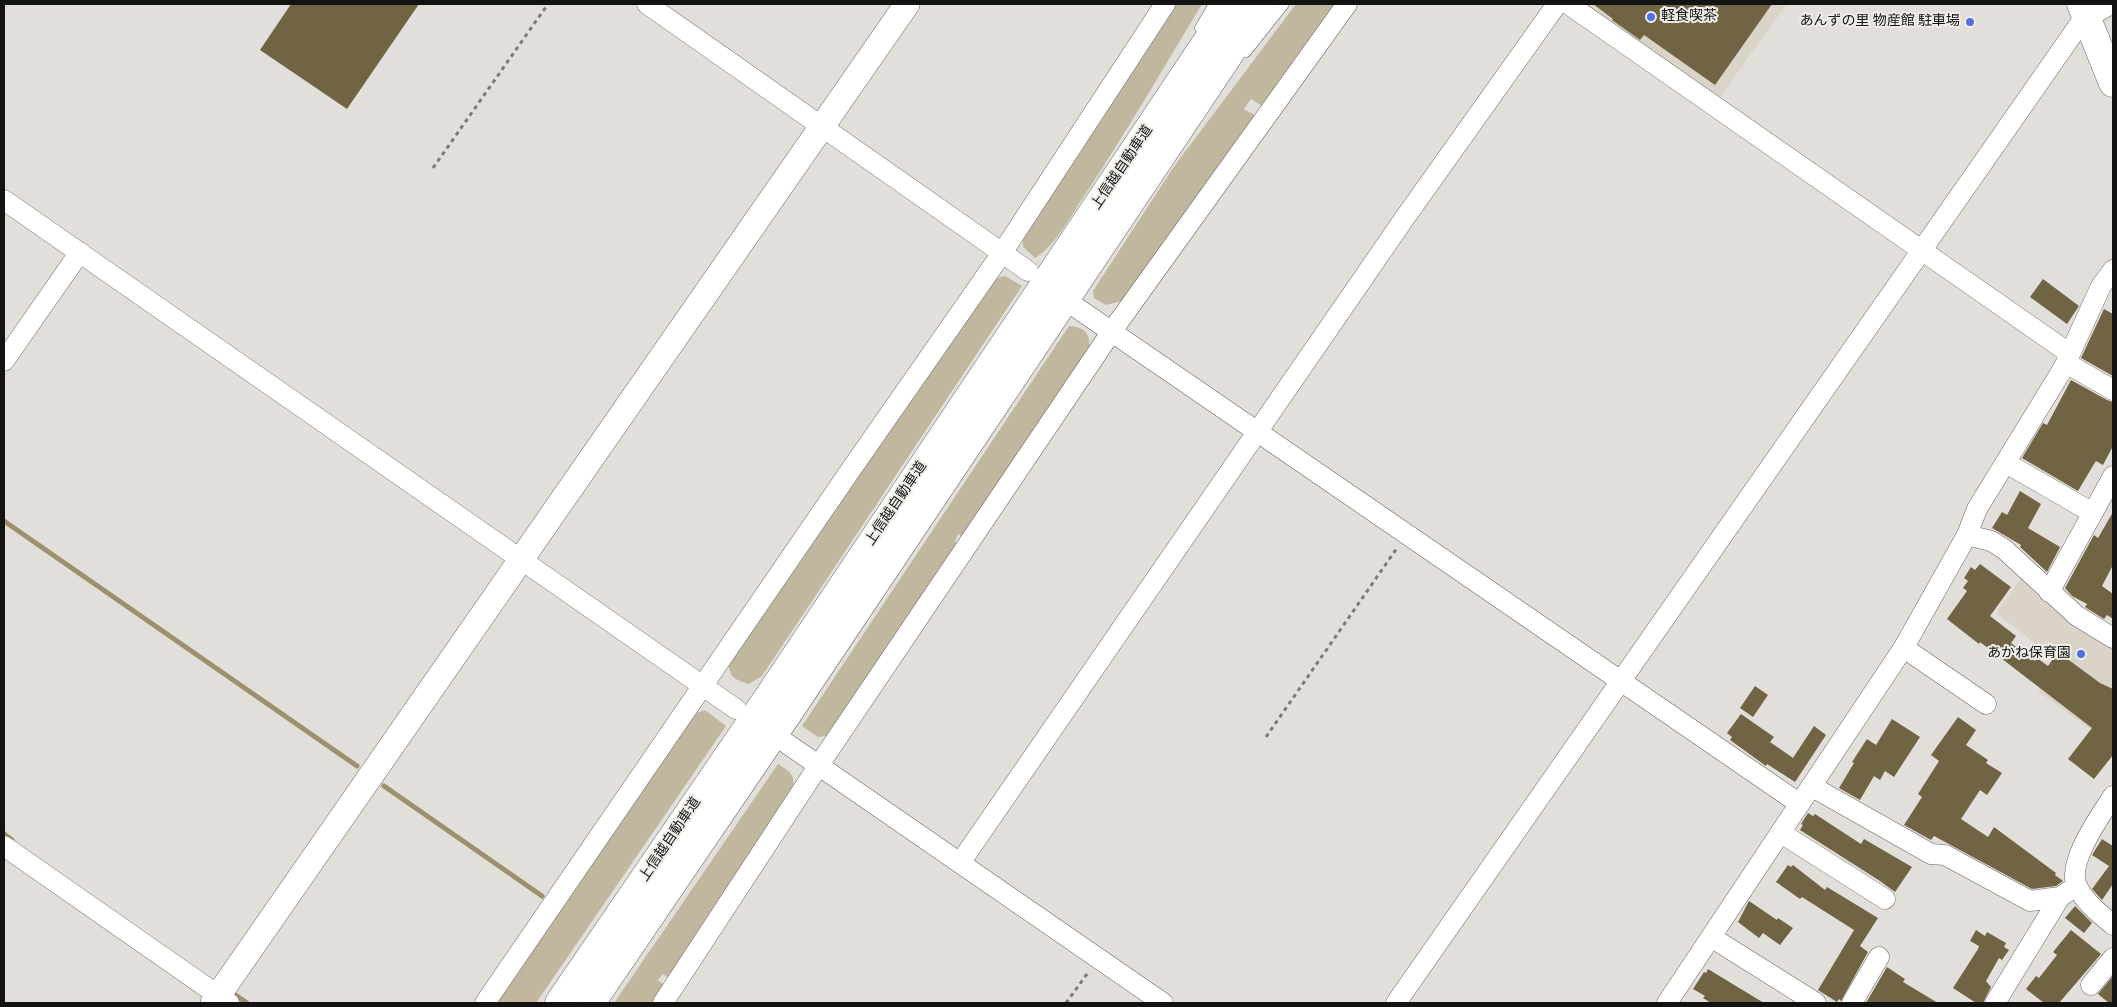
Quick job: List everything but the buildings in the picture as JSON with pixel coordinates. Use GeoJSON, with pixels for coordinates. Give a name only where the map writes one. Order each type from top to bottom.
{"type":"FeatureCollection","features":[{"type":"Feature","properties":{"kind":"main road","name":"上信越自動車道"},"geometry":{"type":"LineString","coordinates":[[591,1003],[791,709],[1129,182],[1232,4]]}},
{"type":"Feature","properties":{"kind":"main road","name":"上信越自動車道"},"geometry":{"type":"LineString","coordinates":[[559,1003],[767,699],[1129,182],[1263,4]]}},
{"type":"Feature","properties":{"kind":"main road"},"geometry":{"type":"LineString","coordinates":[[2091,8],[2113,83]]}},
{"type":"Feature","properties":{"kind":"street"},"geometry":{"type":"LineString","coordinates":[[647,4],[1028,271]]}},
{"type":"Feature","properties":{"kind":"street"},"geometry":{"type":"LineString","coordinates":[[4,846],[220,1001],[521,559],[907,4]]}},
{"type":"Feature","properties":{"kind":"street"},"geometry":{"type":"LineString","coordinates":[[485,1003],[857,460],[1002,253],[1165,4]]}},
{"type":"Feature","properties":{"kind":"street"},"geometry":{"type":"LineString","coordinates":[[663,1003],[820,765],[1112,332],[1347,4]]}},
{"type":"Feature","properties":{"kind":"street"},"geometry":{"type":"LineString","coordinates":[[960,863],[1404,219],[1557,4]]}},
{"type":"Feature","properties":{"kind":"street"},"geometry":{"type":"LineString","coordinates":[[1568,4],[1920,250],[2113,390]]}},
{"type":"Feature","properties":{"kind":"street"},"geometry":{"type":"LineString","coordinates":[[1396,1003],[1622,681],[1920,250],[2091,8]]}},
{"type":"Feature","properties":{"kind":"street"},"geometry":{"type":"LineString","coordinates":[[4,200],[736,709]]}},
{"type":"Feature","properties":{"kind":"street"},"geometry":{"type":"LineString","coordinates":[[4,361],[80,252]]}},
{"type":"Feature","properties":{"kind":"street"},"geometry":{"type":"LineString","coordinates":[[1667,1003],[1904,648],[1967,535],[1977,509],[2067,358],[2101,286],[2113,270]]}},
{"type":"Feature","properties":{"kind":"street"},"geometry":{"type":"LineString","coordinates":[[1077,308],[1408,533],[1800,804]]}},
{"type":"Feature","properties":{"kind":"street"},"geometry":{"type":"LineString","coordinates":[[2006,463],[2093,513]]}},
{"type":"Feature","properties":{"kind":"street"},"geometry":{"type":"LineString","coordinates":[[2049,592],[2113,476]]}},
{"type":"Feature","properties":{"kind":"street"},"geometry":{"type":"LineString","coordinates":[[1967,535],[1991,541],[2004,549],[2077,616],[2113,638]]}},
{"type":"Feature","properties":{"kind":"street"},"geometry":{"type":"LineString","coordinates":[[1904,648],[1986,704]]}},
{"type":"Feature","properties":{"kind":"street"},"geometry":{"type":"LineString","coordinates":[[786,743],[1163,1003]]}},
{"type":"Feature","properties":{"kind":"street"},"geometry":{"type":"LineString","coordinates":[[1811,786],[1931,854],[1944,855],[2030,902],[2060,897]]}},
{"type":"Feature","properties":{"kind":"street"},"geometry":{"type":"LineString","coordinates":[[2113,796],[2107,820],[2081,852],[2074,872],[2076,885],[2090,906],[2113,925]]}},
{"type":"Feature","properties":{"kind":"street"},"geometry":{"type":"LineString","coordinates":[[1781,834],[1885,899]]}},
{"type":"Feature","properties":{"kind":"street"},"geometry":{"type":"LineString","coordinates":[[1995,1003],[2060,897],[2076,885]]}},
{"type":"Feature","properties":{"kind":"street"},"geometry":{"type":"LineString","coordinates":[[1711,937],[1816,1003]]}},
{"type":"Feature","properties":{"kind":"street"},"geometry":{"type":"LineString","coordinates":[[1852,1003],[1879,957]]}},
{"type":"Feature","properties":{"kind":"street"},"geometry":{"type":"LineString","coordinates":[[2091,986],[2113,958]]}},
{"type":"Feature","properties":{"kind":"lane"},"geometry":{"type":"LineString","coordinates":[[1195,38],[1214,4]]}},
{"type":"Feature","properties":{"kind":"lane"},"geometry":{"type":"LineString","coordinates":[[1241,58],[1284,4]]}},
{"type":"Feature","properties":{"kind":"lane"},"geometry":{"type":"LineString","coordinates":[[1129,182],[1185,55]]}},
{"type":"Feature","properties":{"kind":"lane"},"geometry":{"type":"LineString","coordinates":[[1129,182],[1230,74]]}},
{"type":"Feature","properties":{"kind":"path"},"geometry":{"type":"LineString","coordinates":[[433,168],[548,4]]}},
{"type":"Feature","properties":{"kind":"path"},"geometry":{"type":"LineString","coordinates":[[1266,736],[1408,533]]}},
{"type":"Feature","properties":{"kind":"path"},"geometry":{"type":"LineString","coordinates":[[1066,1003],[1098,958]]}},
{"type":"Feature","properties":{"kind":"shaded area"},"geometry":{"type":"Polygon","coordinates":[[[1173,4],[1202,4],[1131,123],[1069,219],[1050,246],[1035,258],[1023,247],[1023,231],[1106,113],[1173,4]]]}},
{"type":"Feature","properties":{"kind":"shaded area"},"geometry":{"type":"Polygon","coordinates":[[[1296,4],[1340,4],[1264,107],[1251,99],[1244,109],[1256,116],[1122,301],[1106,305],[1094,298],[1093,291],[1173,168],[1296,4]]]}},
{"type":"Feature","properties":{"kind":"shaded area"},"geometry":{"type":"Polygon","coordinates":[[[1585,4],[1787,4],[1717,101],[1585,4]]]}},
{"type":"Feature","properties":{"kind":"shaded area"},"geometry":{"type":"Polygon","coordinates":[[[1005,276],[1022,286],[762,676],[749,684],[732,676],[728,658],[992,279],[1005,276]]]}},
{"type":"Feature","properties":{"kind":"shaded area"},"geometry":{"type":"Polygon","coordinates":[[[1069,326],[1080,328],[1087,334],[1089,338],[1089,354],[965,539],[958,534],[955,541],[961,546],[832,735],[818,737],[802,726],[1069,326]]]}},
{"type":"Feature","properties":{"kind":"shaded area","name":"あかね保育園"},"geometry":{"type":"Polygon","coordinates":[[[2022,577],[2113,645],[2113,746],[2038,691],[2059,662],[1996,613],[2022,577]]]}},
{"type":"Feature","properties":{"kind":"shaded area"},"geometry":{"type":"Polygon","coordinates":[[[705,710],[726,726],[536,1003],[493,1003],[691,715],[705,710]]]}},
{"type":"Feature","properties":{"kind":"shaded area"},"geometry":{"type":"Polygon","coordinates":[[[778,764],[792,776],[794,794],[672,980],[663,974],[658,980],[668,988],[658,1003],[614,1003],[778,764]]]}},
{"type":"Feature","properties":{"kind":"waterway"},"geometry":{"type":"LineString","coordinates":[[4,521],[357,766]]}},
{"type":"Feature","properties":{"kind":"waterway"},"geometry":{"type":"LineString","coordinates":[[384,786],[542,896]]}},
{"type":"Feature","properties":{"kind":"waterway"},"geometry":{"type":"LineString","coordinates":[[4,834],[12,840]]}},
{"type":"Feature","properties":{"kind":"waterway"},"geometry":{"type":"LineString","coordinates":[[234,994],[247,1003]]}},
{"type":"Feature","properties":{"kind":"place","name":"軽食喫茶"},"geometry":{"type":"Point","coordinates":[1651,17]}},
{"type":"Feature","properties":{"kind":"place","name":"あんずの里 物産館 駐車場"},"geometry":{"type":"Point","coordinates":[1970,22]}},
{"type":"Feature","properties":{"kind":"place","name":"あかね保育園"},"geometry":{"type":"Point","coordinates":[2081,654]}}]}
